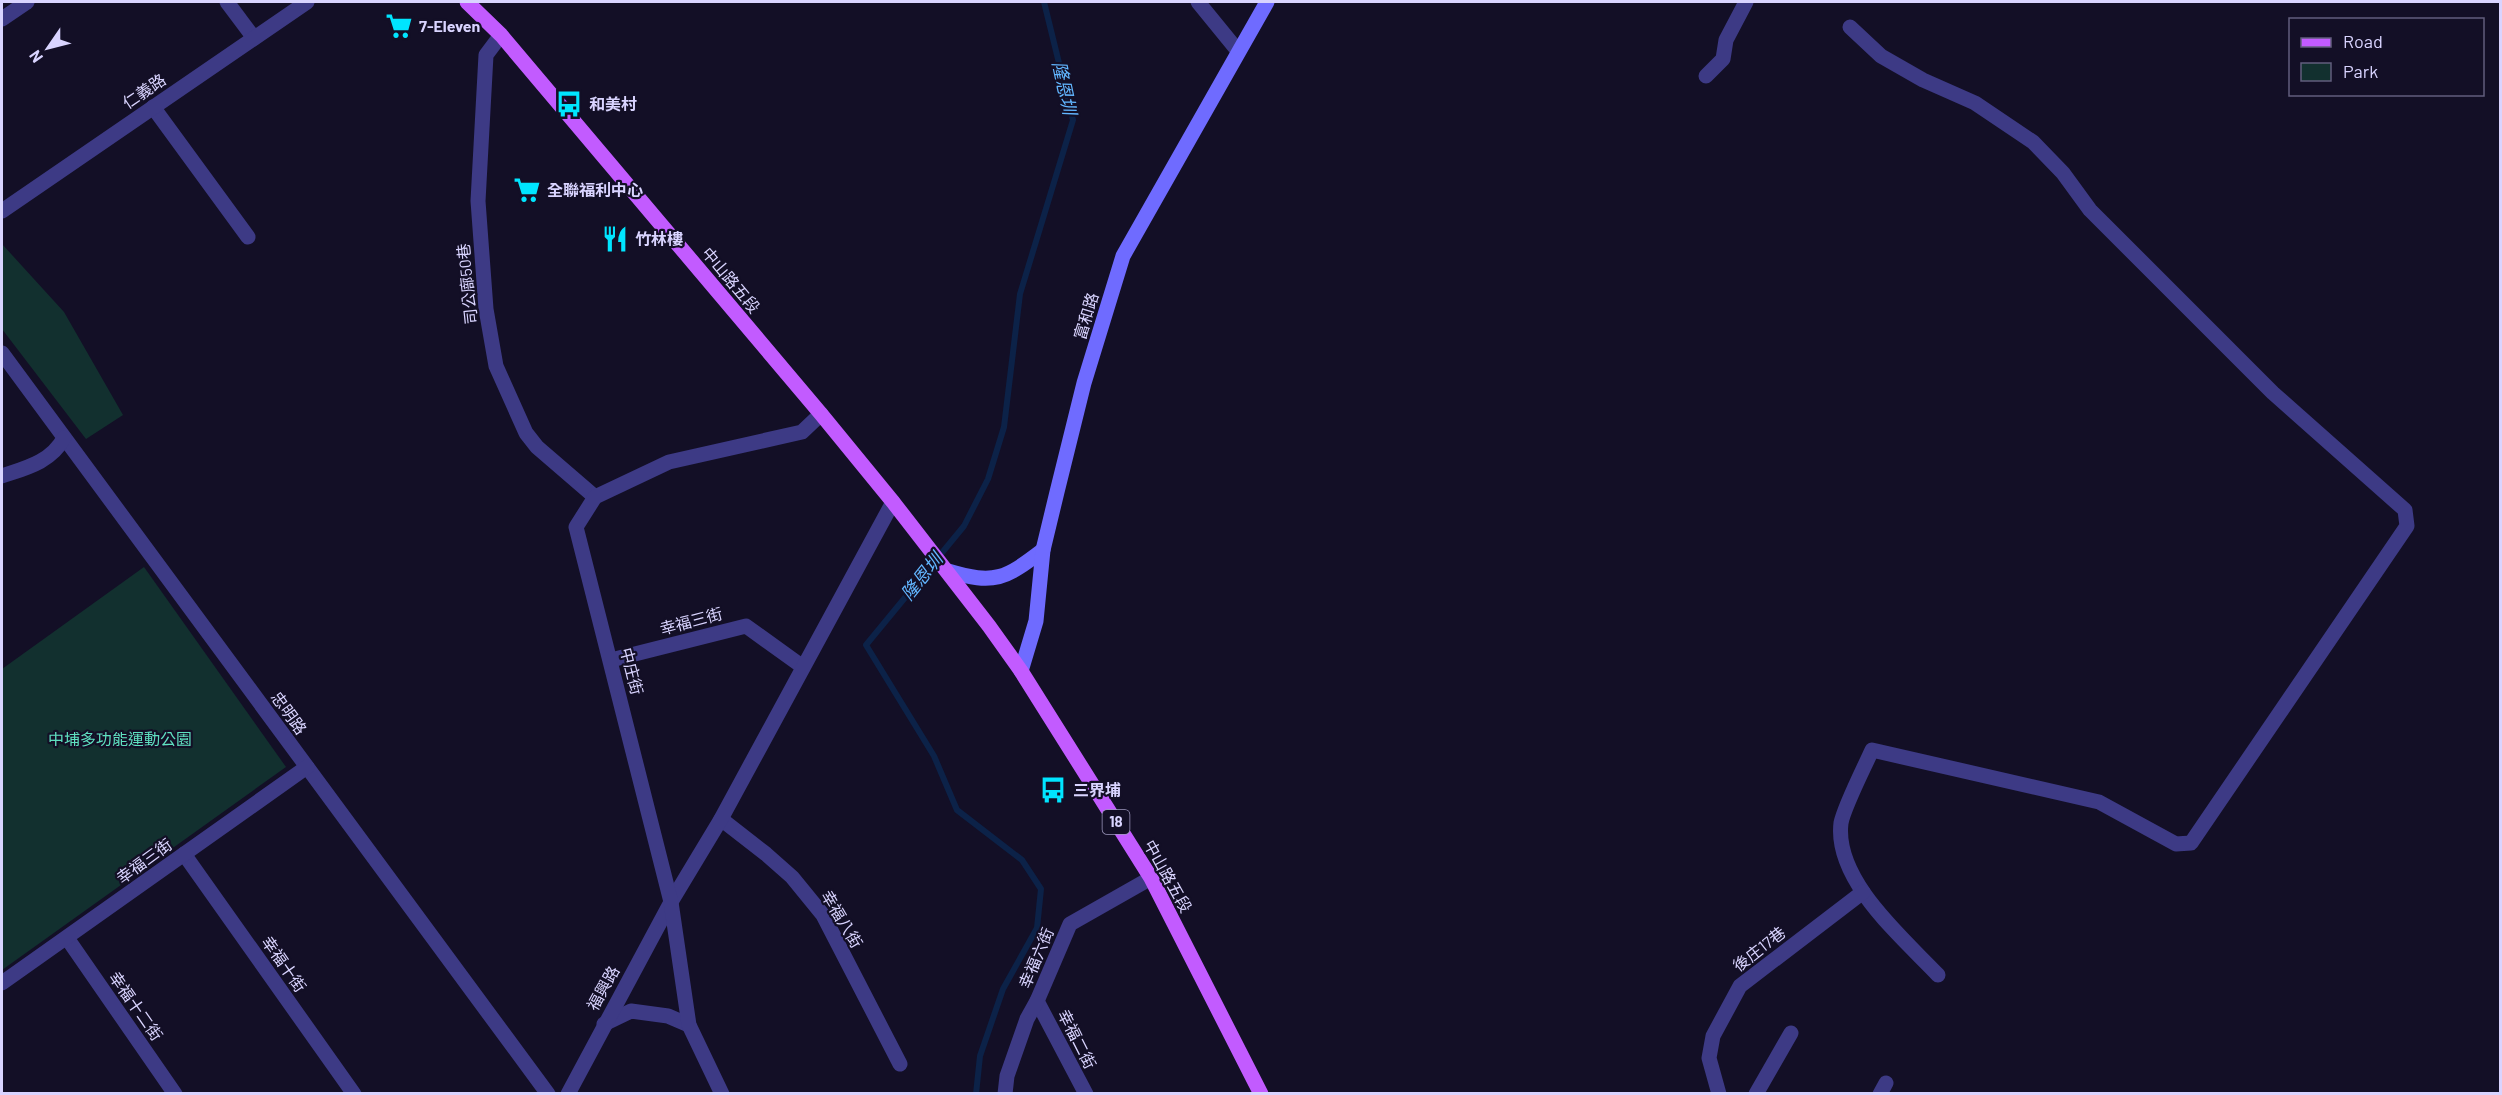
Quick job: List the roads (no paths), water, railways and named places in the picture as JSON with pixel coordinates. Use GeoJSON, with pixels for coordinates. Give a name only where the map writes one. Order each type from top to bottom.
{"type":"FeatureCollection","features":[{"type":"Feature","properties":{"kind":"main road","name":"中山路五段"},"geometry":{"type":"LineString","coordinates":[[467,2],[501,35],[821,414],[946,569],[1022,670],[1151,878],[1261,1094]]}},
{"type":"Feature","properties":{"kind":"street"},"geometry":{"type":"LineString","coordinates":[[2,19],[27,2]]}},
{"type":"Feature","properties":{"kind":"street"},"geometry":{"type":"LineString","coordinates":[[227,2],[254,38]]}},
{"type":"Feature","properties":{"kind":"street","name":"仁義路"},"geometry":{"type":"LineString","coordinates":[[2,211],[307,2]]}},
{"type":"Feature","properties":{"kind":"street"},"geometry":{"type":"LineString","coordinates":[[1198,2],[1238,51]]}},
{"type":"Feature","properties":{"kind":"street","name":"富和路"},"geometry":{"type":"LineString","coordinates":[[1022,670],[1036,621],[1043,550],[1084,383],[1124,256],[1267,2]]}},
{"type":"Feature","properties":{"kind":"street"},"geometry":{"type":"LineString","coordinates":[[1706,76],[1723,59],[1726,40],[1746,2]]}},
{"type":"Feature","properties":{"kind":"street"},"geometry":{"type":"LineString","coordinates":[[1850,27],[1881,56],[1923,80],[1975,103],[2033,142],[2063,173],[2090,210],[2265,385],[2405,510],[2407,526],[2191,843],[2176,844],[2098,802],[1872,750],[1841,821],[1841,849],[1863,892],[1938,975]]}},
{"type":"Feature","properties":{"kind":"street","name":"司公廍50巷"},"geometry":{"type":"LineString","coordinates":[[501,35],[486,55],[477,201],[486,309],[496,366],[526,433],[537,447],[595,497]]}},
{"type":"Feature","properties":{"kind":"street"},"geometry":{"type":"LineString","coordinates":[[153,106],[248,237]]}},
{"type":"Feature","properties":{"kind":"street","name":"忠明路"},"geometry":{"type":"LineString","coordinates":[[2,353],[548,1094]]}},
{"type":"Feature","properties":{"kind":"street"},"geometry":{"type":"LineString","coordinates":[[595,497],[669,462],[802,432],[821,414]]}},
{"type":"Feature","properties":{"kind":"street"},"geometry":{"type":"LineString","coordinates":[[2,476],[37,464],[58,449],[64,438]]}},
{"type":"Feature","properties":{"kind":"street","name":"中庄街"},"geometry":{"type":"LineString","coordinates":[[595,497],[576,526],[671,902],[689,1025],[722,1094]]}},
{"type":"Feature","properties":{"kind":"street","name":"福興路"},"geometry":{"type":"LineString","coordinates":[[568,1094],[604,1024],[671,902],[721,819],[893,502]]}},
{"type":"Feature","properties":{"kind":"street"},"geometry":{"type":"LineString","coordinates":[[946,569],[977,580],[1001,577],[1016,571],[1043,550]]}},
{"type":"Feature","properties":{"kind":"street","name":"幸福三街"},"geometry":{"type":"LineString","coordinates":[[611,660],[746,626],[803,667]]}},
{"type":"Feature","properties":{"kind":"street","name":"幸福三街"},"geometry":{"type":"LineString","coordinates":[[2,983],[307,767]]}},
{"type":"Feature","properties":{"kind":"street","name":"幸福八街"},"geometry":{"type":"LineString","coordinates":[[721,819],[792,877],[823,915],[900,1064]]}},
{"type":"Feature","properties":{"kind":"street","name":"幸福十街"},"geometry":{"type":"LineString","coordinates":[[184,854],[354,1094]]}},
{"type":"Feature","properties":{"kind":"street","name":"幸福六街"},"geometry":{"type":"LineString","coordinates":[[1005,1094],[1007,1076],[1027,1019],[1070,924],[1151,878]]}},
{"type":"Feature","properties":{"kind":"street","name":"後庄17巷"},"geometry":{"type":"LineString","coordinates":[[1719,1094],[1709,1058],[1713,1036],[1740,986],[1863,892]]}},
{"type":"Feature","properties":{"kind":"street","name":"幸福十二街"},"geometry":{"type":"LineString","coordinates":[[67,938],[175,1094]]}},
{"type":"Feature","properties":{"kind":"street","name":"幸福二街"},"geometry":{"type":"LineString","coordinates":[[1037,1001],[1086,1094]]}},
{"type":"Feature","properties":{"kind":"street"},"geometry":{"type":"LineString","coordinates":[[604,1024],[631,1011],[668,1016],[689,1025]]}},
{"type":"Feature","properties":{"kind":"street"},"geometry":{"type":"LineString","coordinates":[[1756,1094],[1791,1033]]}},
{"type":"Feature","properties":{"kind":"waterway","name":"隆恩圳"},"geometry":{"type":"LineString","coordinates":[[976,1094],[980,1056],[1003,989],[1037,928],[1041,889],[1022,860],[957,810],[934,756],[866,645],[964,526],[988,479],[1004,427],[1020,294],[1073,120],[1044,2]]}},
{"type":"Feature","properties":{"kind":"place","name":"7-Eleven"},"geometry":{"type":"Point","coordinates":[399,26]}},
{"type":"Feature","properties":{"kind":"place","name":"和美村"},"geometry":{"type":"Point","coordinates":[569,104]}},
{"type":"Feature","properties":{"kind":"place","name":"全聯福利中心"},"geometry":{"type":"Point","coordinates":[527,190]}},
{"type":"Feature","properties":{"kind":"place","name":"竹林樓"},"geometry":{"type":"Point","coordinates":[615,239]}},
{"type":"Feature","properties":{"kind":"place","name":"三界埔"},"geometry":{"type":"Point","coordinates":[1053,790]}},
{"type":"Feature","properties":{"kind":"park label","name":"中埔多功能運動公園"},"geometry":{"type":"Point","coordinates":[120,739]}}]}
